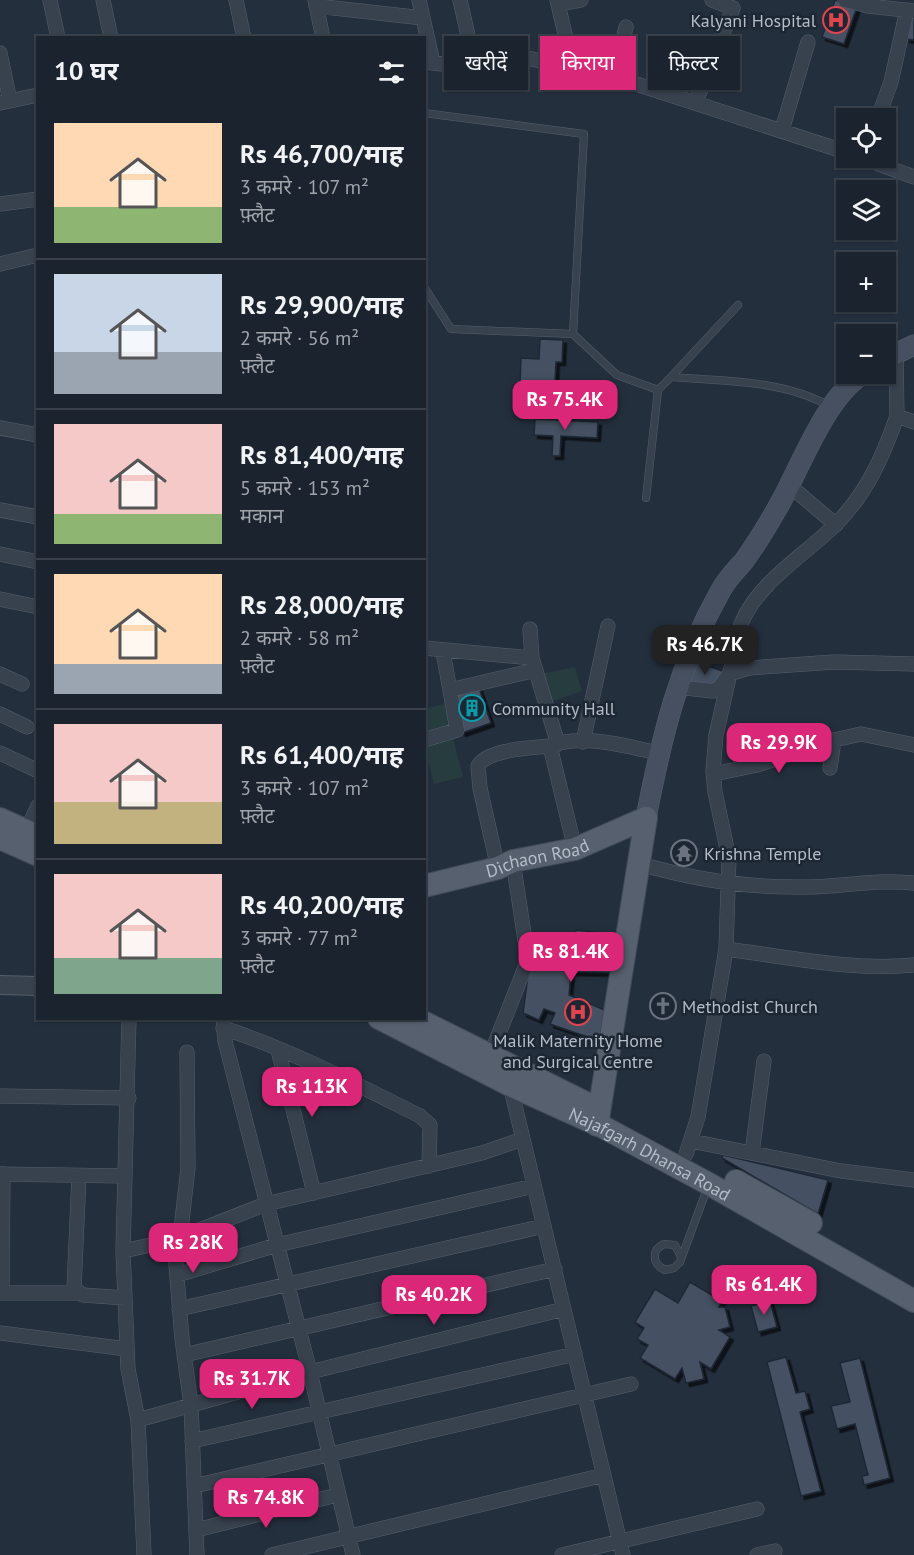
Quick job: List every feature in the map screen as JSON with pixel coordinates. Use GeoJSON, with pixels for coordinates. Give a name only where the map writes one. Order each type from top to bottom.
{"type":"FeatureCollection","features":[{"type":"Feature","properties":{"kind":"main road"},"geometry":{"type":"LineString","coordinates":[[598,1117],[637,863],[658,753],[676,687],[694,641],[722,587],[746,559],[832,407],[854,384]]}},
{"type":"Feature","properties":{"kind":"main road","name":"Dichaon Road"},"geometry":{"type":"LineString","coordinates":[[426,885],[575,849],[646,818]]}},
{"type":"Feature","properties":{"kind":"main road"},"geometry":{"type":"LineString","coordinates":[[0,819],[32,834]]}},
{"type":"Feature","properties":{"kind":"main road"},"geometry":{"type":"LineString","coordinates":[[0,838],[36,854]]}},
{"type":"Feature","properties":{"kind":"main road","name":"Najafgarh Dhansa Road"},"geometry":{"type":"LineString","coordinates":[[383,1020],[510,1085],[598,1117],[709,1184],[914,1301]]}},
{"type":"Feature","properties":{"kind":"main road"},"geometry":{"type":"LineString","coordinates":[[419,1020],[490,1056],[598,1117],[688,1147],[914,1282]]}},
{"type":"Feature","properties":{"kind":"street"},"geometry":{"type":"LineString","coordinates":[[51,0],[58,36]]}},
{"type":"Feature","properties":{"kind":"street"},"geometry":{"type":"LineString","coordinates":[[103,0],[111,36]]}},
{"type":"Feature","properties":{"kind":"street"},"geometry":{"type":"LineString","coordinates":[[236,0],[244,36]]}},
{"type":"Feature","properties":{"kind":"street"},"geometry":{"type":"LineString","coordinates":[[419,0],[425,36]]}},
{"type":"Feature","properties":{"kind":"street"},"geometry":{"type":"LineString","coordinates":[[460,0],[468,36]]}},
{"type":"Feature","properties":{"kind":"street"},"geometry":{"type":"LineString","coordinates":[[566,36],[558,2],[581,0]]}},
{"type":"Feature","properties":{"kind":"street"},"geometry":{"type":"LineString","coordinates":[[696,102],[733,8],[712,0]]}},
{"type":"Feature","properties":{"kind":"street"},"geometry":{"type":"LineString","coordinates":[[845,0],[910,8],[891,82],[882,108]]}},
{"type":"Feature","properties":{"kind":"street"},"geometry":{"type":"LineString","coordinates":[[323,36],[316,3],[423,18]]}},
{"type":"Feature","properties":{"kind":"street"},"geometry":{"type":"LineString","coordinates":[[624,36],[626,27]]}},
{"type":"Feature","properties":{"kind":"street"},"geometry":{"type":"LineString","coordinates":[[426,40],[429,62],[444,64]]}},
{"type":"Feature","properties":{"kind":"street"},"geometry":{"type":"LineString","coordinates":[[782,130],[808,42]]}},
{"type":"Feature","properties":{"kind":"street"},"geometry":{"type":"LineString","coordinates":[[0,52],[5,102],[36,95]]}},
{"type":"Feature","properties":{"kind":"street"},"geometry":{"type":"LineString","coordinates":[[636,84],[836,149]]}},
{"type":"Feature","properties":{"kind":"street"},"geometry":{"type":"LineString","coordinates":[[890,168],[914,177]]}},
{"type":"Feature","properties":{"kind":"street"},"geometry":{"type":"LineString","coordinates":[[0,204],[36,200]]}},
{"type":"Feature","properties":{"kind":"street"},"geometry":{"type":"LineString","coordinates":[[0,264],[36,255]]}},
{"type":"Feature","properties":{"kind":"street"},"geometry":{"type":"LineString","coordinates":[[898,352],[897,416],[869,484],[836,525],[767,587],[746,612],[729,675],[716,735],[714,774],[717,802],[727,838],[729,882],[726,949],[704,1084],[688,1147],[752,1153],[841,1171],[914,1180]]}},
{"type":"Feature","properties":{"kind":"street"},"geometry":{"type":"LineString","coordinates":[[897,416],[914,422]]}},
{"type":"Feature","properties":{"kind":"street"},"geometry":{"type":"LineString","coordinates":[[0,428],[36,435]]}},
{"type":"Feature","properties":{"kind":"street"},"geometry":{"type":"LineString","coordinates":[[789,485],[836,525]]}},
{"type":"Feature","properties":{"kind":"street"},"geometry":{"type":"LineString","coordinates":[[0,510],[36,517]]}},
{"type":"Feature","properties":{"kind":"street"},"geometry":{"type":"LineString","coordinates":[[0,554],[36,562]]}},
{"type":"Feature","properties":{"kind":"street"},"geometry":{"type":"LineString","coordinates":[[0,599],[36,607]]}},
{"type":"Feature","properties":{"kind":"street"},"geometry":{"type":"LineString","coordinates":[[584,742],[608,626]]}},
{"type":"Feature","properties":{"kind":"street"},"geometry":{"type":"LineString","coordinates":[[530,629],[534,664],[554,745],[575,849]]}},
{"type":"Feature","properties":{"kind":"street"},"geometry":{"type":"LineString","coordinates":[[426,648],[534,664]]}},
{"type":"Feature","properties":{"kind":"street"},"geometry":{"type":"LineString","coordinates":[[426,739],[457,730],[443,652]]}},
{"type":"Feature","properties":{"kind":"street"},"geometry":{"type":"LineString","coordinates":[[676,687],[713,691],[720,687],[729,675],[749,668],[823,663],[914,664]]}},
{"type":"Feature","properties":{"kind":"street"},"geometry":{"type":"LineString","coordinates":[[450,690],[534,664]]}},
{"type":"Feature","properties":{"kind":"street"},"geometry":{"type":"LineString","coordinates":[[0,674],[22,684]]}},
{"type":"Feature","properties":{"kind":"street"},"geometry":{"type":"LineString","coordinates":[[0,714],[27,727]]}},
{"type":"Feature","properties":{"kind":"street"},"geometry":{"type":"LineString","coordinates":[[714,774],[757,765],[834,740],[861,734],[914,745]]}},
{"type":"Feature","properties":{"kind":"street"},"geometry":{"type":"LineString","coordinates":[[830,768],[834,740]]}},
{"type":"Feature","properties":{"kind":"street"},"geometry":{"type":"LineString","coordinates":[[490,1056],[528,960],[506,865],[480,788],[478,766],[486,757],[508,751],[584,742],[658,753]]}},
{"type":"Feature","properties":{"kind":"street"},"geometry":{"type":"LineString","coordinates":[[0,753],[36,770]]}},
{"type":"Feature","properties":{"kind":"street"},"geometry":{"type":"LineString","coordinates":[[32,834],[36,815]]}},
{"type":"Feature","properties":{"kind":"street"},"geometry":{"type":"LineString","coordinates":[[637,863],[668,872],[729,882],[803,887],[893,881],[914,883]]}},
{"type":"Feature","properties":{"kind":"street"},"geometry":{"type":"LineString","coordinates":[[726,949],[827,963],[884,967],[914,965]]}},
{"type":"Feature","properties":{"kind":"street"},"geometry":{"type":"LineString","coordinates":[[0,985],[36,986]]}},
{"type":"Feature","properties":{"kind":"street"},"geometry":{"type":"LineString","coordinates":[[129,1020],[129,1098],[124,1176],[123,1251],[127,1348],[138,1420],[144,1555]]}},
{"type":"Feature","properties":{"kind":"street"},"geometry":{"type":"LineString","coordinates":[[223,1023],[278,1050],[332,1072],[420,1116],[430,1125],[429,1166]]}},
{"type":"Feature","properties":{"kind":"street"},"geometry":{"type":"LineString","coordinates":[[223,1023],[353,1555]]}},
{"type":"Feature","properties":{"kind":"street"},"geometry":{"type":"LineString","coordinates":[[278,1050],[314,1193]]}},
{"type":"Feature","properties":{"kind":"street"},"geometry":{"type":"LineString","coordinates":[[187,1052],[188,1168],[177,1239],[177,1275],[191,1405],[197,1555]]}},
{"type":"Feature","properties":{"kind":"street"},"geometry":{"type":"LineString","coordinates":[[752,1153],[764,1061]]}},
{"type":"Feature","properties":{"kind":"street"},"geometry":{"type":"LineString","coordinates":[[510,1085],[623,1555]]}},
{"type":"Feature","properties":{"kind":"street"},"geometry":{"type":"LineString","coordinates":[[0,1096],[129,1098]]}},
{"type":"Feature","properties":{"kind":"street"},"geometry":{"type":"LineString","coordinates":[[123,1251],[177,1239],[266,1204],[482,1153],[523,1139]]}},
{"type":"Feature","properties":{"kind":"street"},"geometry":{"type":"LineString","coordinates":[[124,1176],[1,1174],[1,1293],[78,1293],[125,1298]]}},
{"type":"Feature","properties":{"kind":"street"},"geometry":{"type":"LineString","coordinates":[[78,1293],[73,1284],[79,1176]]}},
{"type":"Feature","properties":{"kind":"street"},"geometry":{"type":"LineString","coordinates":[[177,1275],[277,1245],[534,1186]]}},
{"type":"Feature","properties":{"kind":"street"},"geometry":{"type":"LineString","coordinates":[[179,1309],[544,1226]]}},
{"type":"Feature","properties":{"kind":"street"},"geometry":{"type":"LineString","coordinates":[[184,1355],[555,1269]]}},
{"type":"Feature","properties":{"kind":"street"},"geometry":{"type":"LineString","coordinates":[[138,1420],[310,1372],[564,1309]]}},
{"type":"Feature","properties":{"kind":"street"},"geometry":{"type":"LineString","coordinates":[[0,1333],[127,1348]]}},
{"type":"Feature","properties":{"kind":"street"},"geometry":{"type":"LineString","coordinates":[[192,1441],[575,1354]]}},
{"type":"Feature","properties":{"kind":"street"},"geometry":{"type":"LineString","coordinates":[[194,1486],[631,1384]]}},
{"type":"Feature","properties":{"kind":"street"},"geometry":{"type":"LineString","coordinates":[[272,1555],[604,1475]]}},
{"type":"Feature","properties":{"kind":"street"},"geometry":{"type":"LineString","coordinates":[[196,1530],[329,1497]]}},
{"type":"Feature","properties":{"kind":"street"},"geometry":{"type":"LineString","coordinates":[[562,1555],[757,1509]]}},
{"type":"Feature","properties":{"kind":"street"},"geometry":{"type":"LineString","coordinates":[[757,1555],[775,1551]]}},
{"type":"Feature","properties":{"kind":"lane"},"geometry":{"type":"LineString","coordinates":[[426,113],[584,134],[573,334]]}},
{"type":"Feature","properties":{"kind":"lane"},"geometry":{"type":"LineString","coordinates":[[426,290],[451,329],[573,334],[617,375],[658,390]]}},
{"type":"Feature","properties":{"kind":"lane"},"geometry":{"type":"LineString","coordinates":[[646,498],[658,390],[738,305]]}},
{"type":"Feature","properties":{"kind":"lane"},"geometry":{"type":"LineString","coordinates":[[671,377],[771,387],[814,397],[832,407]]}},
{"type":"Feature","properties":{"kind":"lane"},"geometry":{"type":"LineString","coordinates":[[681,1257],[709,1184]]}},
{"type":"Feature","properties":{"kind":"green space"},"geometry":{"type":"Polygon","coordinates":[[[575,667],[582,691],[550,702],[541,674],[575,667]]]}},
{"type":"Feature","properties":{"kind":"green space"},"geometry":{"type":"Polygon","coordinates":[[[448,703],[452,726],[426,735],[426,708],[448,703]]]}},
{"type":"Feature","properties":{"kind":"green space"},"geometry":{"type":"Polygon","coordinates":[[[453,738],[463,777],[434,784],[426,745],[453,738]]]}},
{"type":"Feature","properties":{"kind":"building"},"geometry":{"type":"Polygon","coordinates":[[[835,0],[857,7],[844,44],[822,37],[835,0]]]}},
{"type":"Feature","properties":{"kind":"building"},"geometry":{"type":"Polygon","coordinates":[[[908,13],[914,13],[914,40],[906,39],[908,13]]]}},
{"type":"Feature","properties":{"kind":"building"},"geometry":{"type":"Polygon","coordinates":[[[540,339],[563,340],[562,362],[556,362],[555,381],[561,381],[560,406],[537,404],[538,384],[520,383],[521,358],[539,359],[540,339]]]}},
{"type":"Feature","properties":{"kind":"building"},"geometry":{"type":"Polygon","coordinates":[[[535,419],[598,422],[597,438],[561,436],[560,456],[552,456],[553,436],[534,435],[535,419]]]}},
{"type":"Feature","properties":{"kind":"building"},"geometry":{"type":"Polygon","coordinates":[[[694,661],[725,672],[716,689],[688,686],[694,661]]]}},
{"type":"Feature","properties":{"kind":"building","name":"Community Hall"},"geometry":{"type":"Polygon","coordinates":[[[479,688],[491,723],[462,733],[455,693],[479,688]]]}},
{"type":"Feature","properties":{"kind":"building"},"geometry":{"type":"Polygon","coordinates":[[[576,930],[620,935],[617,973],[571,972],[569,995],[607,1011],[599,1041],[550,1024],[555,1013],[544,1009],[539,1020],[523,1013],[531,954],[574,954],[576,930]]]}},
{"type":"Feature","properties":{"kind":"building"},"geometry":{"type":"Polygon","coordinates":[[[723,1155],[828,1180],[818,1214],[722,1158],[723,1155]]]}},
{"type":"Feature","properties":{"kind":"building"},"geometry":{"type":"Polygon","coordinates":[[[690,1282],[722,1301],[719,1307],[725,1307],[730,1327],[719,1330],[730,1337],[711,1369],[700,1362],[704,1379],[686,1383],[682,1368],[675,1379],[640,1358],[648,1345],[637,1339],[644,1328],[635,1322],[655,1289],[678,1303],[690,1282]]]}},
{"type":"Feature","properties":{"kind":"building"},"geometry":{"type":"Polygon","coordinates":[[[770,1301],[777,1327],[758,1332],[751,1306],[770,1301]]]}},
{"type":"Feature","properties":{"kind":"building"},"geometry":{"type":"Polygon","coordinates":[[[786,1357],[796,1393],[805,1391],[810,1409],[800,1412],[821,1491],[801,1496],[767,1362],[786,1357]]]}},
{"type":"Feature","properties":{"kind":"building"},"geometry":{"type":"Polygon","coordinates":[[[860,1358],[890,1478],[864,1485],[862,1476],[868,1475],[855,1424],[837,1429],[831,1406],[850,1402],[840,1363],[860,1358]]]}},
{"type":"Feature","properties":{"kind":"place","name":"Kalyani Hospital"},"geometry":{"type":"Point","coordinates":[836,20]}},
{"type":"Feature","properties":{"kind":"place","name":"Community Hall"},"geometry":{"type":"Point","coordinates":[472,708]}},
{"type":"Feature","properties":{"kind":"place","name":"Krishna Temple"},"geometry":{"type":"Point","coordinates":[684,853]}},
{"type":"Feature","properties":{"kind":"place","name":"Methodist Church"},"geometry":{"type":"Point","coordinates":[663,1006]}},
{"type":"Feature","properties":{"kind":"place","name":"Malik Maternity Home and Surgical Centre"},"geometry":{"type":"Point","coordinates":[578,1012]}}]}
